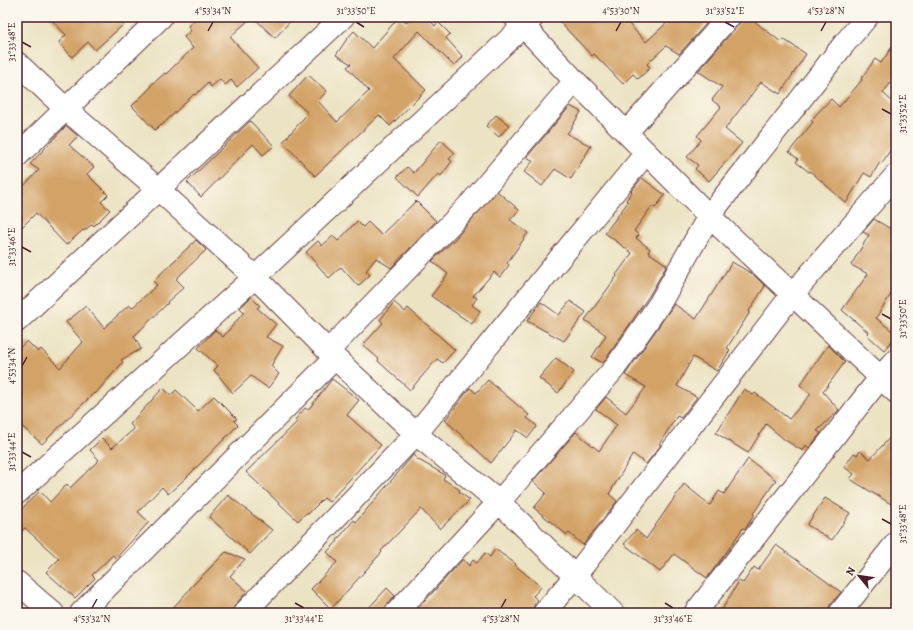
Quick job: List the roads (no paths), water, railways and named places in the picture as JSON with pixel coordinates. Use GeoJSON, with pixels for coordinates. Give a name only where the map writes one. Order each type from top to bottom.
{"type":"FeatureCollection","features":[{"type":"Feature","properties":{"kind":"street"},"geometry":{"type":"LineString","coordinates":[[17,156],[161,17]]}},
{"type":"Feature","properties":{"kind":"street"},"geometry":{"type":"LineString","coordinates":[[17,321],[343,17]]}},
{"type":"Feature","properties":{"kind":"street"},"geometry":{"type":"LineString","coordinates":[[627,132],[729,17]]}},
{"type":"Feature","properties":{"kind":"street"},"geometry":{"type":"LineString","coordinates":[[396,613],[500,502],[614,369],[660,303],[709,216],[844,44],[867,17]]}},
{"type":"Feature","properties":{"kind":"street"},"geometry":{"type":"LineString","coordinates":[[17,493],[255,277],[524,20],[575,81],[627,132],[646,153],[709,216],[888,385]]}},
{"type":"Feature","properties":{"kind":"street"},"geometry":{"type":"LineString","coordinates":[[17,63],[66,109],[158,189],[255,277],[331,354],[416,434],[500,502],[613,613]]}},
{"type":"Feature","properties":{"kind":"street"},"geometry":{"type":"LineString","coordinates":[[81,613],[331,354],[472,202],[575,81]]}},
{"type":"Feature","properties":{"kind":"street"},"geometry":{"type":"LineString","coordinates":[[244,613],[416,434],[646,153]]}},
{"type":"Feature","properties":{"kind":"street"},"geometry":{"type":"LineString","coordinates":[[544,613],[575,576],[792,295],[896,175]]}},
{"type":"Feature","properties":{"kind":"street"},"geometry":{"type":"LineString","coordinates":[[695,613],[888,385],[896,360]]}},
{"type":"Feature","properties":{"kind":"street"},"geometry":{"type":"LineString","coordinates":[[840,613],[896,543]]}},
{"type":"Feature","properties":{"kind":"street"},"geometry":{"type":"LineString","coordinates":[[17,582],[53,613]]}}]}
